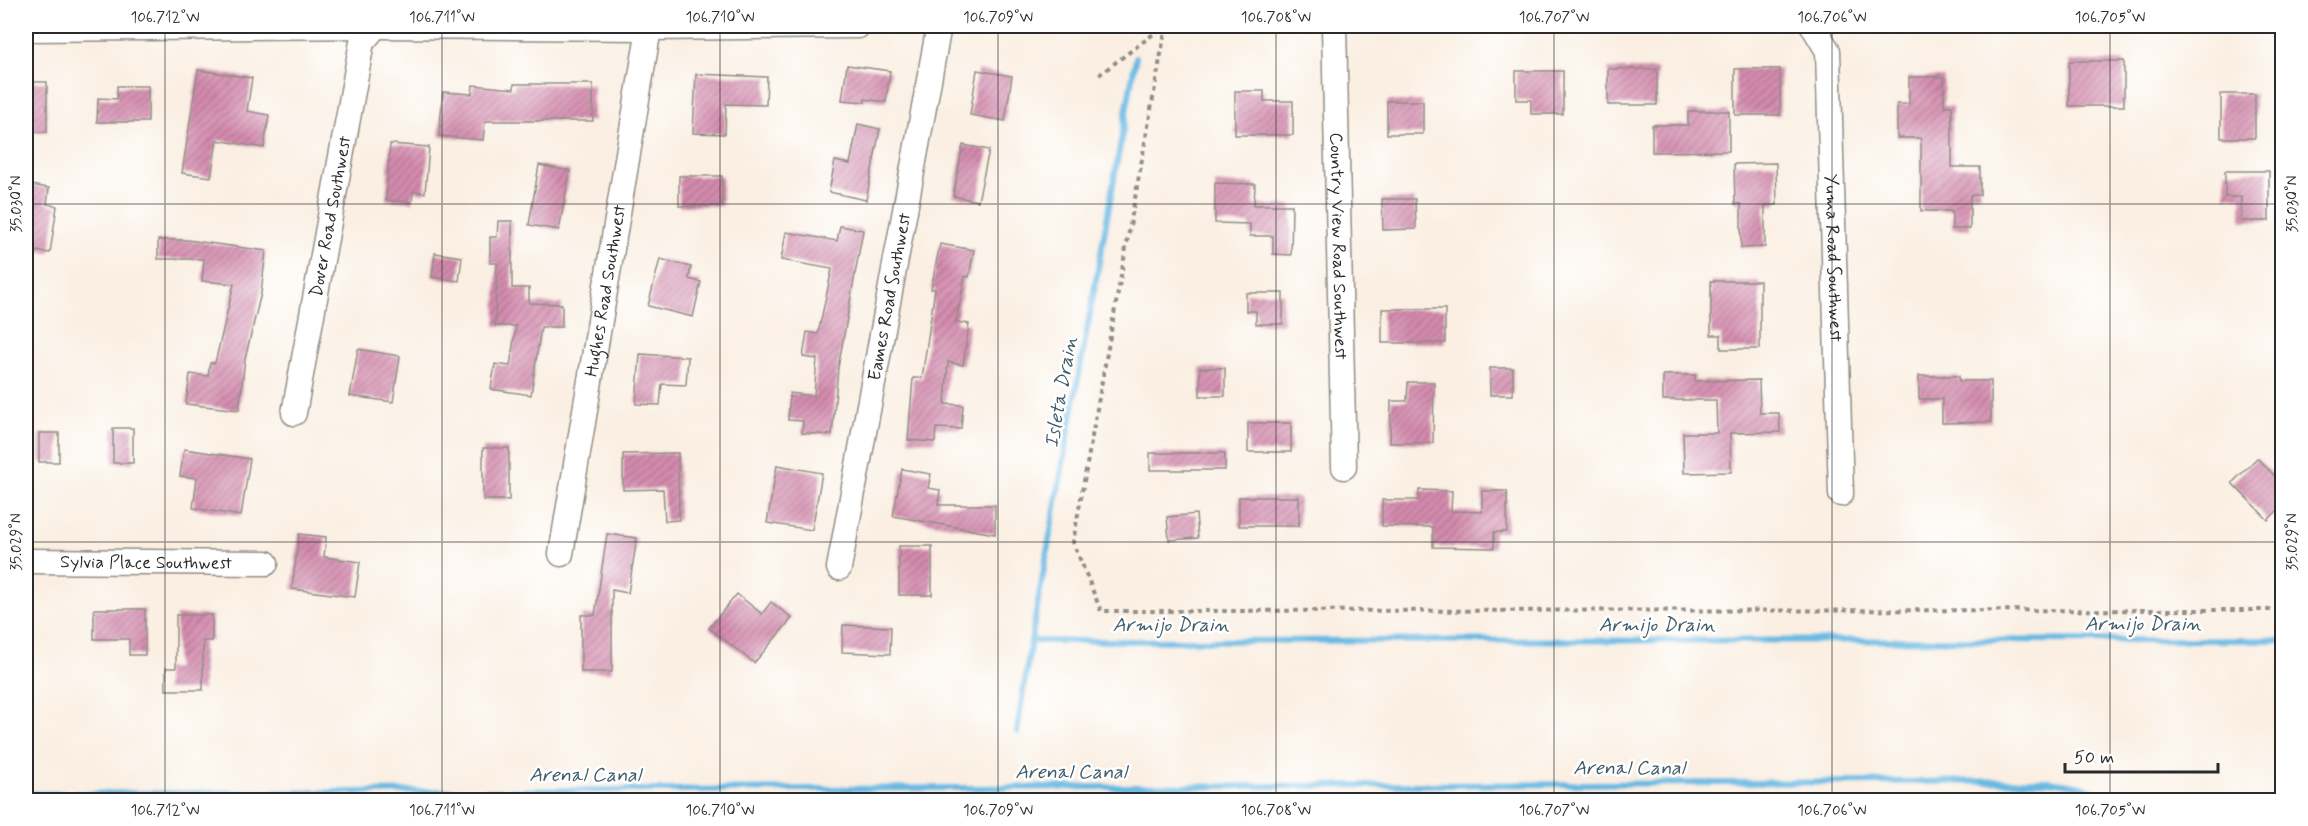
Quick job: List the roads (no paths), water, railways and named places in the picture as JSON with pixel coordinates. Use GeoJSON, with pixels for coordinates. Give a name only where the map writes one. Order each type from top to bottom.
{"type":"FeatureCollection","features":[{"type":"Feature","properties":{"kind":"street","name":"Dover Road Southwest"},"geometry":{"type":"LineString","coordinates":[[294,412],[362,42],[376,26]]}},
{"type":"Feature","properties":{"kind":"street"},"geometry":{"type":"LineString","coordinates":[[26,29],[858,26]]}},
{"type":"Feature","properties":{"kind":"street","name":"Eames Road Southwest"},"geometry":{"type":"LineString","coordinates":[[839,568],[939,26]]}},
{"type":"Feature","properties":{"kind":"street","name":"Country View Road Southwest"},"geometry":{"type":"LineString","coordinates":[[1334,26],[1344,467]]}},
{"type":"Feature","properties":{"kind":"street","name":"Yuma Road Southwest"},"geometry":{"type":"LineString","coordinates":[[1813,26],[1828,51],[1841,494]]}},
{"type":"Feature","properties":{"kind":"street","name":"Hughes Road Southwest"},"geometry":{"type":"LineString","coordinates":[[561,554],[649,28]]}},
{"type":"Feature","properties":{"kind":"street","name":"Sylvia Place Southwest"},"geometry":{"type":"LineString","coordinates":[[26,561],[266,563]]}},
{"type":"Feature","properties":{"kind":"waterway","name":"Isleta Drain"},"geometry":{"type":"LineString","coordinates":[[1017,732],[1031,641],[1136,57]]}},
{"type":"Feature","properties":{"kind":"waterway","name":"Armijo Drain"},"geometry":{"type":"LineString","coordinates":[[1031,641],[2282,640]]}},
{"type":"Feature","properties":{"kind":"waterway","name":"Arenal Canal"},"geometry":{"type":"LineString","coordinates":[[26,794],[2049,781],[2082,786],[2114,800]]}}]}
